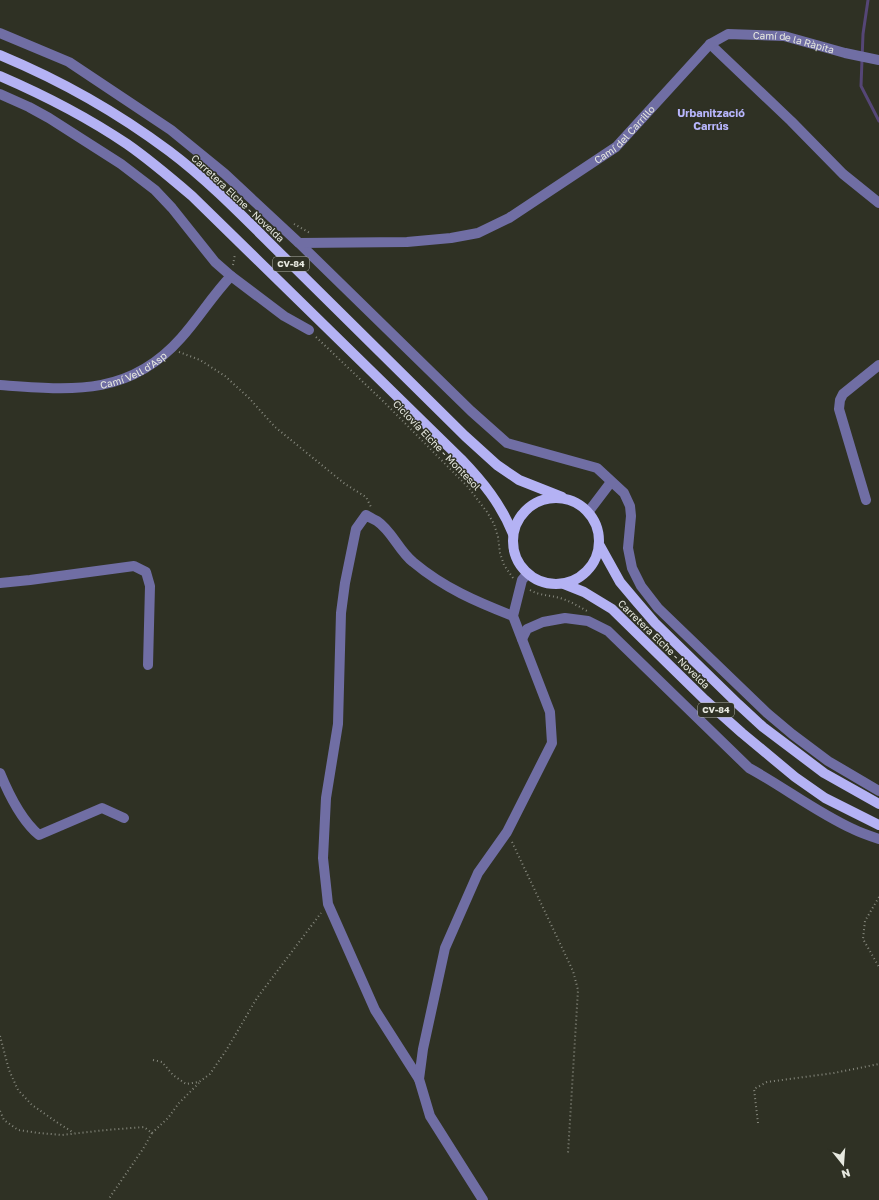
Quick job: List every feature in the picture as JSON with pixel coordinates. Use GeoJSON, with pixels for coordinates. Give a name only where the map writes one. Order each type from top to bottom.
{"type":"FeatureCollection","features":[{"type":"Feature","properties":{"kind":"main road","name":"Carretera Elche - Novelda"},"geometry":{"type":"LineString","coordinates":[[0,55],[90,98],[169,151],[232,206],[460,431],[497,465],[519,480],[562,497]]}},
{"type":"Feature","properties":{"kind":"main road","name":"CV-84"},"geometry":{"type":"LineString","coordinates":[[0,76],[95,124],[140,154],[192,196],[482,481],[504,512],[513,534],[514,554],[521,568],[527,574],[545,583],[564,584],[580,578],[595,563],[600,546],[599,530],[589,511],[577,502],[562,497],[553,497],[533,504],[519,517],[513,534]]}},
{"type":"Feature","properties":{"kind":"main road","name":"Carretera Elche - Novelda"},"geometry":{"type":"LineString","coordinates":[[600,546],[620,582],[640,607],[738,704],[769,731],[824,773],[879,804]]}},
{"type":"Feature","properties":{"kind":"main road","name":"Carretera Elche - Novelda"},"geometry":{"type":"LineString","coordinates":[[564,584],[584,592],[612,609],[733,726],[796,777],[825,798],[879,825]]}},
{"type":"Feature","properties":{"kind":"street"},"geometry":{"type":"LineString","coordinates":[[0,33],[69,62],[171,130],[226,174],[471,412],[507,443],[597,468],[624,493],[630,506],[631,516],[628,548],[632,568],[641,586],[658,608],[767,713],[792,734],[828,762],[879,791]]}},
{"type":"Feature","properties":{"kind":"street","name":"Camí de la Ràpita"},"geometry":{"type":"LineString","coordinates":[[710,44],[728,34],[784,36],[845,53],[879,60]]}},
{"type":"Feature","properties":{"kind":"street"},"geometry":{"type":"LineString","coordinates":[[710,44],[792,121],[843,174],[879,203]]}},
{"type":"Feature","properties":{"kind":"street","name":"Camí del Carrillo"},"geometry":{"type":"LineString","coordinates":[[299,244],[407,242],[451,238],[478,233],[508,218],[616,147],[640,118],[710,44]]}},
{"type":"Feature","properties":{"kind":"street"},"geometry":{"type":"LineString","coordinates":[[0,94],[29,107],[80,137],[121,164],[155,190],[172,208],[215,262],[230,276],[284,316],[309,330]]}},
{"type":"Feature","properties":{"kind":"street","name":"Camí Vell d'Asp"},"geometry":{"type":"LineString","coordinates":[[0,385],[50,389],[90,387],[129,378],[150,366],[181,339],[230,276]]}},
{"type":"Feature","properties":{"kind":"street"},"geometry":{"type":"LineString","coordinates":[[866,500],[839,409],[840,400],[843,394],[879,365]]}},
{"type":"Feature","properties":{"kind":"street"},"geometry":{"type":"LineString","coordinates":[[589,511],[611,482]]}},
{"type":"Feature","properties":{"kind":"street"},"geometry":{"type":"LineString","coordinates":[[483,1200],[430,1116],[419,1079],[375,1010],[328,904],[323,858],[326,798],[338,724],[341,613],[345,583],[356,529],[366,516],[377,521],[412,561],[438,581],[476,601],[513,616]]}},
{"type":"Feature","properties":{"kind":"street"},"geometry":{"type":"LineString","coordinates":[[0,583],[134,566],[146,572],[150,586],[148,665]]}},
{"type":"Feature","properties":{"kind":"street"},"geometry":{"type":"LineString","coordinates":[[419,1079],[423,1049],[445,948],[478,873],[507,832],[552,743],[550,712],[513,616],[522,580],[527,574]]}},
{"type":"Feature","properties":{"kind":"street"},"geometry":{"type":"LineString","coordinates":[[522,639],[527,629],[543,622],[565,618],[588,621],[608,631],[749,768],[772,780],[827,816],[853,830],[879,839]]}},
{"type":"Feature","properties":{"kind":"street"},"geometry":{"type":"LineString","coordinates":[[0,773],[5,786],[28,826],[39,835],[102,808],[124,818]]}},
{"type":"Feature","properties":{"kind":"path"},"geometry":{"type":"LineString","coordinates":[[292,223],[310,233]]}},
{"type":"Feature","properties":{"kind":"path","name":"Ciclovía Elche - Montesol"},"geometry":{"type":"LineString","coordinates":[[309,330],[385,402],[468,487],[494,524],[504,565],[512,577],[521,585],[543,596],[562,599],[576,604],[589,612]]}},
{"type":"Feature","properties":{"kind":"path"},"geometry":{"type":"LineString","coordinates":[[170,349],[200,360],[225,376],[249,398],[276,427],[300,448],[345,484],[366,498],[372,509],[369,517]]}},
{"type":"Feature","properties":{"kind":"path"},"geometry":{"type":"LineString","coordinates":[[507,832],[573,971],[578,990],[568,1153]]}},
{"type":"Feature","properties":{"kind":"path"},"geometry":{"type":"LineString","coordinates":[[879,897],[865,921],[863,939],[879,967]]}},
{"type":"Feature","properties":{"kind":"path"},"geometry":{"type":"LineString","coordinates":[[108,1200],[152,1133],[168,1118],[179,1103],[199,1082],[210,1074],[227,1049],[257,998],[328,904]]}},
{"type":"Feature","properties":{"kind":"path"},"geometry":{"type":"LineString","coordinates":[[0,1036],[9,1070],[18,1090],[32,1105],[58,1123],[76,1133]]}},
{"type":"Feature","properties":{"kind":"path"},"geometry":{"type":"LineString","coordinates":[[153,1060],[162,1062],[173,1075],[186,1084],[199,1082]]}},
{"type":"Feature","properties":{"kind":"path"},"geometry":{"type":"LineString","coordinates":[[758,1123],[754,1089],[767,1082],[834,1073],[879,1064]]}},
{"type":"Feature","properties":{"kind":"path"},"geometry":{"type":"LineString","coordinates":[[0,1111],[4,1120],[18,1130],[62,1135],[144,1127],[152,1133]]}},
{"type":"Feature","properties":{"kind":"waterway"},"geometry":{"type":"LineString","coordinates":[[868,0],[863,34],[861,86],[879,121]]}},
{"type":"Feature","properties":{"kind":"district","name":"Urbanització Carrús"},"geometry":{"type":"Point","coordinates":[711,119]}}]}
